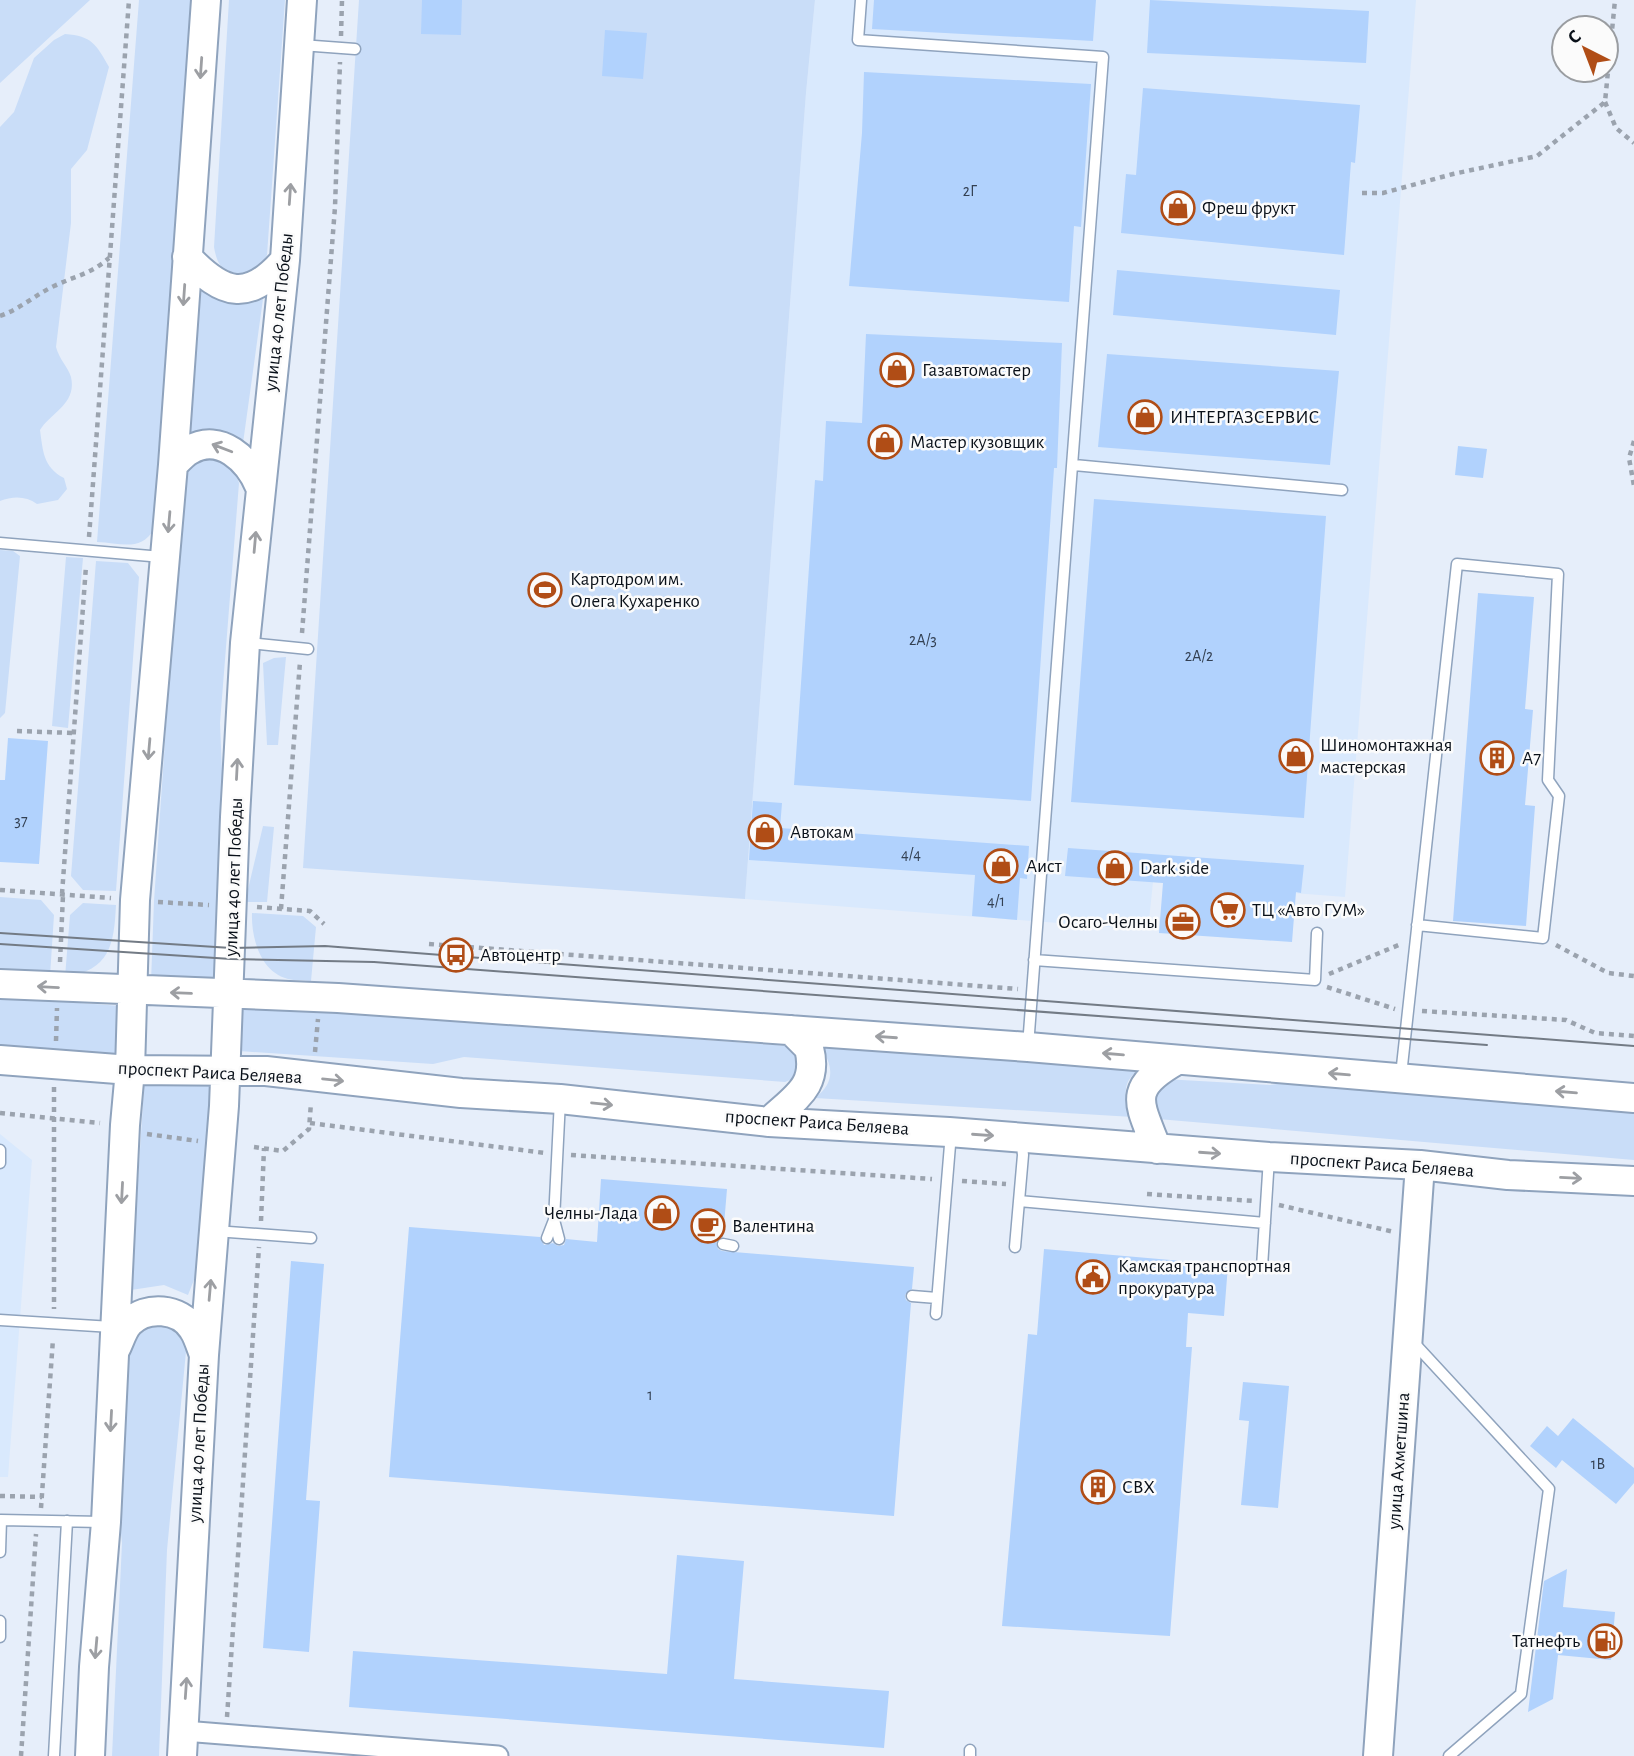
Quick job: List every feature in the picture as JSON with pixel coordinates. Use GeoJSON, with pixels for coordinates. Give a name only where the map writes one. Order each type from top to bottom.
{"type":"FeatureCollection","features":[{"type":"Feature","properties":{"kind":"street"},"geometry":{"type":"LineString","coordinates":[[90,1756],[106,1522],[130,1070],[135,900],[166,557],[206,0]]}},
{"type":"Feature","properties":{"kind":"street","name":"улица 40 лет Победы"},"geometry":{"type":"LineString","coordinates":[[183,1743],[204,1355],[226,1070],[235,817],[245,643],[285,260],[302,0]]}},
{"type":"Feature","properties":{"kind":"street"},"geometry":{"type":"LineString","coordinates":[[187,257],[205,276],[229,289],[244,289],[260,284],[285,260]]}},
{"type":"Feature","properties":{"kind":"street"},"geometry":{"type":"LineString","coordinates":[[173,465],[188,450],[204,444],[217,444],[243,461],[255,475],[260,487]]}},
{"type":"Feature","properties":{"kind":"street"},"geometry":{"type":"LineString","coordinates":[[0,984],[320,997],[1028,1047],[1634,1098]]}},
{"type":"Feature","properties":{"kind":"street"},"geometry":{"type":"LineString","coordinates":[[769,1122],[809,1082],[812,1072],[809,1048],[790,1030]]}},
{"type":"Feature","properties":{"kind":"street","name":"проспект Раиса Беляева"},"geometry":{"type":"LineString","coordinates":[[0,1060],[130,1070],[266,1071],[461,1093],[560,1099],[769,1122],[1420,1165],[1508,1175],[1634,1181]]}},
{"type":"Feature","properties":{"kind":"street"},"geometry":{"type":"LineString","coordinates":[[1157,1149],[1140,1104],[1143,1086],[1157,1072],[1177,1060]]}},
{"type":"Feature","properties":{"kind":"street","name":"улица Ахметшина"},"geometry":{"type":"LineString","coordinates":[[1378,1756],[1420,1165]]}},
{"type":"Feature","properties":{"kind":"street"},"geometry":{"type":"LineString","coordinates":[[115,1340],[128,1324],[144,1313],[165,1311],[181,1316],[193,1328],[204,1355]]}},
{"type":"Feature","properties":{"kind":"street"},"geometry":{"type":"LineString","coordinates":[[183,1743],[226,1734],[326,1749],[498,1756]]}},
{"type":"Feature","properties":{"kind":"lane"},"geometry":{"type":"LineString","coordinates":[[861,0],[858,40],[1103,57],[1028,1047]]}},
{"type":"Feature","properties":{"kind":"lane"},"geometry":{"type":"LineString","coordinates":[[300,45],[355,49]]}},
{"type":"Feature","properties":{"kind":"lane"},"geometry":{"type":"LineString","coordinates":[[1074,465],[1342,490]]}},
{"type":"Feature","properties":{"kind":"lane"},"geometry":{"type":"LineString","coordinates":[[0,543],[46,551],[166,557]]}},
{"type":"Feature","properties":{"kind":"lane"},"geometry":{"type":"LineString","coordinates":[[1401,1079],[1457,564],[1558,574],[1548,780],[1559,796],[1543,938],[1418,925]]}},
{"type":"Feature","properties":{"kind":"lane"},"geometry":{"type":"LineString","coordinates":[[245,643],[304,649]]}},
{"type":"Feature","properties":{"kind":"lane"},"geometry":{"type":"LineString","coordinates":[[1034,960],[1315,979],[1317,933]]}},
{"type":"Feature","properties":{"kind":"lane"},"geometry":{"type":"LineString","coordinates":[[547,1238],[554,1220],[560,1099]]}},
{"type":"Feature","properties":{"kind":"lane"},"geometry":{"type":"LineString","coordinates":[[936,1314],[949,1132]]}},
{"type":"Feature","properties":{"kind":"lane"},"geometry":{"type":"LineString","coordinates":[[1015,1247],[1023,1155],[1021,1138]]}},
{"type":"Feature","properties":{"kind":"lane"},"geometry":{"type":"LineString","coordinates":[[0,1150],[0,1163]]}},
{"type":"Feature","properties":{"kind":"lane"},"geometry":{"type":"LineString","coordinates":[[1262,1267],[1269,1157]]}},
{"type":"Feature","properties":{"kind":"lane"},"geometry":{"type":"LineString","coordinates":[[1019,1201],[1265,1223]]}},
{"type":"Feature","properties":{"kind":"lane"},"geometry":{"type":"LineString","coordinates":[[554,1220],[559,1239]]}},
{"type":"Feature","properties":{"kind":"lane"},"geometry":{"type":"LineString","coordinates":[[215,1231],[311,1238]]}},
{"type":"Feature","properties":{"kind":"lane"},"geometry":{"type":"LineString","coordinates":[[912,1296],[937,1298]]}},
{"type":"Feature","properties":{"kind":"lane"},"geometry":{"type":"LineString","coordinates":[[0,1320],[55,1323],[115,1340]]}},
{"type":"Feature","properties":{"kind":"lane"},"geometry":{"type":"LineString","coordinates":[[1408,1336],[1549,1489],[1521,1694],[1449,1756]]}},
{"type":"Feature","properties":{"kind":"lane"},"geometry":{"type":"LineString","coordinates":[[0,1552],[1,1520],[106,1522]]}},
{"type":"Feature","properties":{"kind":"lane"},"geometry":{"type":"LineString","coordinates":[[54,1756],[67,1521]]}},
{"type":"Feature","properties":{"kind":"lane"},"geometry":{"type":"LineString","coordinates":[[0,1621],[0,1637]]}},
{"type":"Feature","properties":{"kind":"path"},"geometry":{"type":"LineString","coordinates":[[60,967],[62,894],[129,0]]}},
{"type":"Feature","properties":{"kind":"path"},"geometry":{"type":"LineString","coordinates":[[281,909],[304,649],[335,207],[342,0]]}},
{"type":"Feature","properties":{"kind":"path"},"geometry":{"type":"LineString","coordinates":[[1615,0],[1605,102],[1616,128],[1634,143]]}},
{"type":"Feature","properties":{"kind":"path"},"geometry":{"type":"LineString","coordinates":[[1362,193],[1383,194],[1453,174],[1537,156],[1605,102]]}},
{"type":"Feature","properties":{"kind":"path"},"geometry":{"type":"LineString","coordinates":[[0,316],[14,311],[55,285],[97,269],[110,257]]}},
{"type":"Feature","properties":{"kind":"path"},"geometry":{"type":"LineString","coordinates":[[1634,441],[1629,458],[1634,485]]}},
{"type":"Feature","properties":{"kind":"path"},"geometry":{"type":"LineString","coordinates":[[17,731],[74,733]]}},
{"type":"Feature","properties":{"kind":"path"},"geometry":{"type":"LineString","coordinates":[[0,890],[117,899]]}},
{"type":"Feature","properties":{"kind":"path"},"geometry":{"type":"LineString","coordinates":[[154,901],[219,905]]}},
{"type":"Feature","properties":{"kind":"path"},"geometry":{"type":"LineString","coordinates":[[245,906],[310,911],[324,924]]}},
{"type":"Feature","properties":{"kind":"path"},"geometry":{"type":"LineString","coordinates":[[1315,979],[1416,937]]}},
{"type":"Feature","properties":{"kind":"path"},"geometry":{"type":"LineString","coordinates":[[1543,938],[1608,973],[1634,976]]}},
{"type":"Feature","properties":{"kind":"path"},"geometry":{"type":"LineString","coordinates":[[429,944],[1033,990]]}},
{"type":"Feature","properties":{"kind":"path"},"geometry":{"type":"LineString","coordinates":[[1315,979],[1334,991],[1390,1009],[1566,1020],[1595,1033],[1634,1036]]}},
{"type":"Feature","properties":{"kind":"path"},"geometry":{"type":"LineString","coordinates":[[314,1060],[320,997]]}},
{"type":"Feature","properties":{"kind":"path"},"geometry":{"type":"LineString","coordinates":[[56,1049],[58,1001]]}},
{"type":"Feature","properties":{"kind":"path"},"geometry":{"type":"LineString","coordinates":[[21,1756],[34,1541],[40,1521],[55,1323],[52,1118],[55,1077]]}},
{"type":"Feature","properties":{"kind":"path"},"geometry":{"type":"LineString","coordinates":[[254,1147],[283,1151],[309,1129],[311,1103]]}},
{"type":"Feature","properties":{"kind":"path"},"geometry":{"type":"LineString","coordinates":[[0,1113],[102,1123]]}},
{"type":"Feature","properties":{"kind":"path"},"geometry":{"type":"LineString","coordinates":[[310,1123],[558,1154],[1020,1185]]}},
{"type":"Feature","properties":{"kind":"path"},"geometry":{"type":"LineString","coordinates":[[146,1134],[210,1143]]}},
{"type":"Feature","properties":{"kind":"path"},"geometry":{"type":"LineString","coordinates":[[226,1734],[264,1149]]}},
{"type":"Feature","properties":{"kind":"path"},"geometry":{"type":"LineString","coordinates":[[1143,1194],[1266,1202],[1415,1237]]}},
{"type":"Feature","properties":{"kind":"path"},"geometry":{"type":"LineString","coordinates":[[0,1496],[42,1497]]}},
{"type":"Feature","properties":{"kind":"shaded area"},"geometry":{"type":"Polygon","coordinates":[[[0,0],[90,0],[0,83],[0,0]]]}},
{"type":"Feature","properties":{"kind":"shaded area"},"geometry":{"type":"Polygon","coordinates":[[[139,0],[193,0],[154,529],[143,541],[122,544],[97,542],[139,0]]]}},
{"type":"Feature","properties":{"kind":"shaded area"},"geometry":{"type":"Polygon","coordinates":[[[229,0],[285,0],[267,255],[261,266],[242,277],[222,267],[214,247],[229,0]]]}},
{"type":"Feature","properties":{"kind":"shaded area","name":"Картодром им. Олега Кухаренко"},"geometry":{"type":"Polygon","coordinates":[[[359,0],[815,0],[745,899],[303,868],[359,0]]]}},
{"type":"Feature","properties":{"kind":"shaded area"},"geometry":{"type":"Polygon","coordinates":[[[815,0],[1416,0],[1345,897],[1153,882],[1148,930],[745,899],[815,0]]]}},
{"type":"Feature","properties":{"kind":"shaded area"},"geometry":{"type":"Polygon","coordinates":[[[65,34],[87,39],[100,52],[109,67],[87,150],[71,169],[71,223],[56,347],[70,373],[72,386],[67,401],[40,430],[45,458],[52,469],[64,478],[67,489],[58,500],[37,504],[19,498],[0,501],[0,127],[14,112],[34,58],[65,34]]]}},
{"type":"Feature","properties":{"kind":"shaded area"},"geometry":{"type":"Polygon","coordinates":[[[201,291],[231,301],[263,299],[243,443],[187,439],[201,291]]]}},
{"type":"Feature","properties":{"kind":"shaded area"},"geometry":{"type":"Polygon","coordinates":[[[210,458],[229,466],[239,483],[220,723],[224,819],[213,985],[151,982],[154,901],[183,480],[193,466],[210,458]]]}},
{"type":"Feature","properties":{"kind":"shaded area"},"geometry":{"type":"Polygon","coordinates":[[[0,550],[13,551],[20,556],[5,713],[0,718],[0,550]]]}},
{"type":"Feature","properties":{"kind":"shaded area"},"geometry":{"type":"Polygon","coordinates":[[[66,557],[83,558],[68,728],[52,726],[66,557]]]}},
{"type":"Feature","properties":{"kind":"shaded area"},"geometry":{"type":"Polygon","coordinates":[[[96,561],[128,563],[139,577],[116,891],[83,890],[71,876],[96,561]]]}},
{"type":"Feature","properties":{"kind":"shaded area"},"geometry":{"type":"Polygon","coordinates":[[[286,657],[278,745],[267,745],[263,663],[286,657]]]}},
{"type":"Feature","properties":{"kind":"shaded area"},"geometry":{"type":"Polygon","coordinates":[[[263,826],[274,827],[267,902],[245,902],[263,826]]]}},
{"type":"Feature","properties":{"kind":"shaded area"},"geometry":{"type":"Polygon","coordinates":[[[0,897],[41,900],[54,915],[50,976],[0,972],[0,897]]]}},
{"type":"Feature","properties":{"kind":"shaded area"},"geometry":{"type":"Polygon","coordinates":[[[83,903],[116,905],[114,932],[107,953],[100,962],[80,974],[65,977],[70,915],[83,903]]]}},
{"type":"Feature","properties":{"kind":"shaded area"},"geometry":{"type":"Polygon","coordinates":[[[252,913],[303,916],[316,927],[311,981],[288,979],[270,969],[256,943],[252,913]]]}},
{"type":"Feature","properties":{"kind":"shaded area"},"geometry":{"type":"Polygon","coordinates":[[[0,997],[121,1006],[118,1055],[0,1046],[0,997]]]}},
{"type":"Feature","properties":{"kind":"shaded area"},"geometry":{"type":"Polygon","coordinates":[[[243,1006],[789,1046],[801,1061],[795,1078],[785,1082],[464,1057],[433,1064],[239,1051],[243,1006]]]}},
{"type":"Feature","properties":{"kind":"shaded area"},"geometry":{"type":"Polygon","coordinates":[[[820,1045],[1143,1066],[1131,1077],[1126,1089],[1133,1117],[815,1098],[826,1086],[830,1073],[828,1060],[820,1045]]]}},
{"type":"Feature","properties":{"kind":"shaded area"},"geometry":{"type":"Polygon","coordinates":[[[145,1072],[214,1077],[201,1262],[188,1295],[164,1285],[131,1290],[145,1072]]]}},
{"type":"Feature","properties":{"kind":"shaded area"},"geometry":{"type":"Polygon","coordinates":[[[1164,1079],[1270,1085],[1311,1079],[1634,1110],[1634,1160],[1158,1119],[1151,1090],[1164,1079]]]}},
{"type":"Feature","properties":{"kind":"shaded area"},"geometry":{"type":"Polygon","coordinates":[[[0,1134],[32,1160],[8,1477],[0,1477],[0,1134]]]}},
{"type":"Feature","properties":{"kind":"shaded area"},"geometry":{"type":"Polygon","coordinates":[[[159,1325],[175,1330],[187,1341],[167,1550],[159,1756],[112,1756],[122,1543],[117,1500],[124,1352],[138,1334],[159,1325]]]}},
{"type":"Feature","properties":{"kind":"building"},"geometry":{"type":"Polygon","coordinates":[[[422,0],[462,0],[461,35],[421,34],[422,0]]]}},
{"type":"Feature","properties":{"kind":"building"},"geometry":{"type":"Polygon","coordinates":[[[874,0],[1096,0],[1093,41],[872,29],[874,0]]]}},
{"type":"Feature","properties":{"kind":"building"},"geometry":{"type":"Polygon","coordinates":[[[1150,0],[1369,11],[1366,63],[1147,53],[1150,0]]]}},
{"type":"Feature","properties":{"kind":"building"},"geometry":{"type":"Polygon","coordinates":[[[605,30],[647,33],[643,79],[602,76],[605,30]]]}},
{"type":"Feature","properties":{"kind":"building"},"geometry":{"type":"Polygon","coordinates":[[[864,72],[1091,84],[1081,227],[1074,226],[1069,302],[849,286],[862,133],[864,72]]]}},
{"type":"Feature","properties":{"kind":"building"},"geometry":{"type":"Polygon","coordinates":[[[1143,88],[1360,105],[1355,163],[1351,162],[1344,255],[1121,233],[1126,174],[1136,175],[1143,88]]]}},
{"type":"Feature","properties":{"kind":"building"},"geometry":{"type":"Polygon","coordinates":[[[1117,270],[1340,290],[1336,335],[1113,315],[1117,270]]]}},
{"type":"Feature","properties":{"kind":"building"},"geometry":{"type":"Polygon","coordinates":[[[866,334],[1062,343],[1057,468],[1054,468],[1031,801],[794,785],[815,480],[823,481],[826,421],[862,423],[866,334]]]}},
{"type":"Feature","properties":{"kind":"building"},"geometry":{"type":"Polygon","coordinates":[[[1107,354],[1339,371],[1330,465],[1098,447],[1107,354]]]}},
{"type":"Feature","properties":{"kind":"building"},"geometry":{"type":"Polygon","coordinates":[[[1458,446],[1487,449],[1483,478],[1455,475],[1458,446]]]}},
{"type":"Feature","properties":{"kind":"building"},"geometry":{"type":"Polygon","coordinates":[[[1094,499],[1326,516],[1304,818],[1071,802],[1094,499]]]}},
{"type":"Feature","properties":{"kind":"building","name":"А7"},"geometry":{"type":"Polygon","coordinates":[[[1478,593],[1534,597],[1525,709],[1533,710],[1525,805],[1535,806],[1526,926],[1453,921],[1478,593]]]}},
{"type":"Feature","properties":{"kind":"building"},"geometry":{"type":"Polygon","coordinates":[[[8,738],[48,741],[39,864],[0,862],[0,780],[5,780],[8,738]]]}},
{"type":"Feature","properties":{"kind":"building"},"geometry":{"type":"Polygon","coordinates":[[[753,801],[782,803],[780,828],[1029,846],[1027,879],[1020,878],[1017,920],[972,916],[975,875],[749,860],[753,801]]]}},
{"type":"Feature","properties":{"kind":"building"},"geometry":{"type":"Polygon","coordinates":[[[1068,848],[1304,865],[1301,893],[1296,892],[1292,942],[1159,933],[1163,883],[1065,876],[1068,848]]]}},
{"type":"Feature","properties":{"kind":"building"},"geometry":{"type":"Polygon","coordinates":[[[601,1179],[727,1189],[723,1237],[716,1243],[722,1251],[914,1267],[912,1289],[905,1295],[906,1300],[911,1303],[894,1516],[389,1477],[409,1227],[540,1237],[544,1245],[564,1245],[566,1239],[597,1242],[601,1179]]]}},
{"type":"Feature","properties":{"kind":"building","name":"СВХ"},"geometry":{"type":"Polygon","coordinates":[[[1044,1249],[1228,1265],[1224,1316],[1188,1313],[1186,1347],[1192,1347],[1170,1636],[1002,1626],[1028,1334],[1037,1335],[1044,1249]]]}},
{"type":"Feature","properties":{"kind":"building"},"geometry":{"type":"Polygon","coordinates":[[[291,1261],[324,1264],[306,1500],[320,1501],[309,1652],[263,1648],[291,1261]]]}},
{"type":"Feature","properties":{"kind":"building"},"geometry":{"type":"Polygon","coordinates":[[[1243,1382],[1289,1386],[1278,1508],[1241,1505],[1249,1421],[1239,1420],[1243,1382]]]}},
{"type":"Feature","properties":{"kind":"building"},"geometry":{"type":"Polygon","coordinates":[[[1573,1418],[1634,1468],[1634,1483],[1616,1504],[1562,1460],[1556,1468],[1530,1446],[1547,1426],[1558,1436],[1573,1418]]]}},
{"type":"Feature","properties":{"kind":"building"},"geometry":{"type":"Polygon","coordinates":[[[677,1555],[744,1561],[734,1679],[889,1691],[884,1748],[349,1707],[353,1651],[667,1674],[677,1555]]]}},
{"type":"Feature","properties":{"kind":"building"},"geometry":{"type":"Polygon","coordinates":[[[1567,1569],[1563,1607],[1615,1612],[1611,1660],[1558,1655],[1553,1699],[1528,1712],[1544,1581],[1567,1569]]]}},
{"type":"Feature","properties":{"kind":"tram line"},"geometry":{"type":"LineString","coordinates":[[0,933],[231,948],[325,946],[1634,1046]]}},
{"type":"Feature","properties":{"kind":"tram line"},"geometry":{"type":"LineString","coordinates":[[0,944],[231,959],[374,962],[1487,1045]]}},
{"type":"Feature","properties":{"kind":"place","name":"Фреш фрукт"},"geometry":{"type":"Point","coordinates":[1178,208]}},
{"type":"Feature","properties":{"kind":"place","name":"Газавтомастер"},"geometry":{"type":"Point","coordinates":[897,370]}},
{"type":"Feature","properties":{"kind":"place","name":"ИНТЕРГАЗСЕРВИС"},"geometry":{"type":"Point","coordinates":[1145,417]}},
{"type":"Feature","properties":{"kind":"place","name":"Мастер кузовщик"},"geometry":{"type":"Point","coordinates":[885,442]}},
{"type":"Feature","properties":{"kind":"place","name":"Картодром им. Олега Кухаренко"},"geometry":{"type":"Point","coordinates":[545,590]}},
{"type":"Feature","properties":{"kind":"place","name":"Шиномонтажная мастерская"},"geometry":{"type":"Point","coordinates":[1296,756]}},
{"type":"Feature","properties":{"kind":"place","name":"А7"},"geometry":{"type":"Point","coordinates":[1497,758]}},
{"type":"Feature","properties":{"kind":"place","name":"Автокам"},"geometry":{"type":"Point","coordinates":[765,832]}},
{"type":"Feature","properties":{"kind":"place","name":"Аист"},"geometry":{"type":"Point","coordinates":[1001,866]}},
{"type":"Feature","properties":{"kind":"place","name":"Dark side"},"geometry":{"type":"Point","coordinates":[1115,868]}},
{"type":"Feature","properties":{"kind":"place","name":"ТЦ «Авто ГУМ»"},"geometry":{"type":"Point","coordinates":[1228,910]}},
{"type":"Feature","properties":{"kind":"place","name":"Осаго-Челны"},"geometry":{"type":"Point","coordinates":[1183,922]}},
{"type":"Feature","properties":{"kind":"place","name":"Автоцентр"},"geometry":{"type":"Point","coordinates":[456,955]}},
{"type":"Feature","properties":{"kind":"place","name":"Челны-Лада"},"geometry":{"type":"Point","coordinates":[662,1213]}},
{"type":"Feature","properties":{"kind":"place","name":"Валентина"},"geometry":{"type":"Point","coordinates":[708,1226]}},
{"type":"Feature","properties":{"kind":"place","name":"Камская транспортная прокуратура"},"geometry":{"type":"Point","coordinates":[1093,1277]}},
{"type":"Feature","properties":{"kind":"place","name":"СВХ"},"geometry":{"type":"Point","coordinates":[1098,1487]}},
{"type":"Feature","properties":{"kind":"place","name":"Татнефть"},"geometry":{"type":"Point","coordinates":[1605,1641]}}]}
